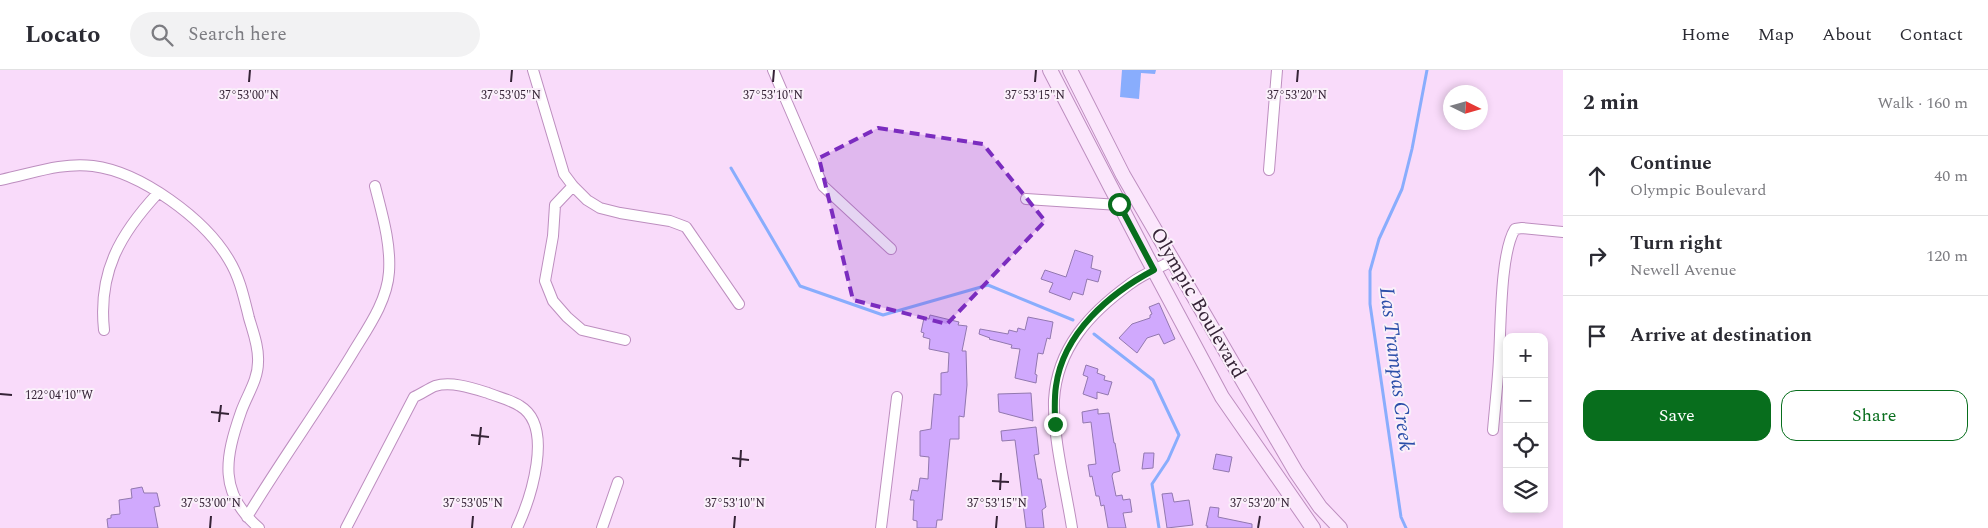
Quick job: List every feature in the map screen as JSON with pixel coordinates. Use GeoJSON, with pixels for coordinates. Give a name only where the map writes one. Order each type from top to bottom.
{"type":"FeatureCollection","features":[{"type":"Feature","properties":{"kind":"main road","name":"Olympic Boulevard"},"geometry":{"type":"LineString","coordinates":[[1050,70],[1222,397],[1313,528]]}},
{"type":"Feature","properties":{"kind":"main road","name":"Olympic Boulevard"},"geometry":{"type":"LineString","coordinates":[[1070,70],[1123,175],[1296,472],[1320,507],[1340,528]]}},
{"type":"Feature","properties":{"kind":"street"},"geometry":{"type":"LineString","coordinates":[[533,70],[564,174],[573,186],[587,200],[600,208],[670,221],[686,228],[739,304]]}},
{"type":"Feature","properties":{"kind":"street"},"geometry":{"type":"LineString","coordinates":[[773,70],[823,186],[890,249]]}},
{"type":"Feature","properties":{"kind":"street"},"geometry":{"type":"LineString","coordinates":[[1269,170],[1277,70]]}},
{"type":"Feature","properties":{"kind":"street"},"geometry":{"type":"LineString","coordinates":[[0,180],[58,166],[92,166],[124,173],[158,192],[191,217],[213,239],[230,260],[241,287],[257,348],[258,362],[256,379],[241,412],[230,451],[228,476],[233,498],[247,517],[259,528]]}},
{"type":"Feature","properties":{"kind":"street"},"geometry":{"type":"LineString","coordinates":[[247,517],[331,389],[381,303],[389,274],[390,261],[375,186]]}},
{"type":"Feature","properties":{"kind":"street"},"geometry":{"type":"LineString","coordinates":[[573,186],[555,205],[553,236],[545,281],[553,301],[582,330],[625,340]]}},
{"type":"Feature","properties":{"kind":"street"},"geometry":{"type":"LineString","coordinates":[[104,330],[103,300],[113,257],[139,214],[158,192]]}},
{"type":"Feature","properties":{"kind":"street"},"geometry":{"type":"LineString","coordinates":[[1026,199],[1119,204]]}},
{"type":"Feature","properties":{"kind":"street"},"geometry":{"type":"LineString","coordinates":[[1493,430],[1508,244],[1515,229],[1563,232]]}},
{"type":"Feature","properties":{"kind":"street"},"geometry":{"type":"LineString","coordinates":[[1072,528],[1055,424],[1056,384],[1065,356],[1072,341],[1090,318],[1131,283],[1174,260]]}},
{"type":"Feature","properties":{"kind":"street"},"geometry":{"type":"LineString","coordinates":[[346,528],[414,397],[435,386],[454,384],[485,392],[521,406],[534,421],[538,444],[535,472],[527,506],[517,528]]}},
{"type":"Feature","properties":{"kind":"street"},"geometry":{"type":"LineString","coordinates":[[881,528],[897,397]]}},
{"type":"Feature","properties":{"kind":"street"},"geometry":{"type":"LineString","coordinates":[[602,528],[618,482]]}},
{"type":"Feature","properties":{"kind":"highlighted area"},"geometry":{"type":"Polygon","coordinates":[[[878,128],[983,144],[1045,221],[947,324],[853,300],[819,158],[878,128]]]}},
{"type":"Feature","properties":{"kind":"water"},"geometry":{"type":"Polygon","coordinates":[[[1122,70],[1156,70],[1155,74],[1141,73],[1139,99],[1120,97],[1122,70]]]}},
{"type":"Feature","properties":{"kind":"building"},"geometry":{"type":"Polygon","coordinates":[[[1075,250],[1093,256],[1091,268],[1101,271],[1098,282],[1087,279],[1083,295],[1073,292],[1070,300],[1049,292],[1053,283],[1041,279],[1045,270],[1066,277],[1075,250]]]}},
{"type":"Feature","properties":{"kind":"building"},"geometry":{"type":"Polygon","coordinates":[[[1159,303],[1175,339],[1164,344],[1159,334],[1147,338],[1137,353],[1119,338],[1132,324],[1150,318],[1152,314],[1149,307],[1159,303]]]}},
{"type":"Feature","properties":{"kind":"building"},"geometry":{"type":"Polygon","coordinates":[[[930,315],[959,322],[958,325],[967,326],[962,351],[966,351],[967,385],[964,417],[959,416],[959,439],[950,439],[942,520],[937,520],[936,528],[917,528],[917,521],[913,520],[914,500],[910,500],[912,490],[918,491],[920,478],[928,479],[929,457],[920,456],[920,431],[931,429],[934,394],[941,395],[941,373],[948,372],[949,353],[929,349],[930,339],[923,337],[924,333],[921,332],[924,318],[929,319],[930,315]]]}},
{"type":"Feature","properties":{"kind":"building"},"geometry":{"type":"Polygon","coordinates":[[[1028,317],[1053,322],[1050,339],[1047,338],[1043,354],[1038,353],[1035,374],[1037,375],[1036,383],[1015,378],[1020,349],[1011,348],[1012,345],[989,339],[979,334],[980,329],[1008,334],[1009,330],[1017,332],[1018,328],[1025,330],[1028,317]]]}},
{"type":"Feature","properties":{"kind":"building"},"geometry":{"type":"Polygon","coordinates":[[[1086,365],[1098,369],[1097,373],[1105,376],[1104,380],[1112,382],[1108,395],[1097,392],[1097,399],[1083,394],[1088,377],[1083,375],[1086,365]]]}},
{"type":"Feature","properties":{"kind":"building"},"geometry":{"type":"Polygon","coordinates":[[[1031,393],[1033,421],[999,412],[998,394],[1031,393]]]}},
{"type":"Feature","properties":{"kind":"building"},"geometry":{"type":"Polygon","coordinates":[[[1098,409],[1098,414],[1109,413],[1120,471],[1113,473],[1112,476],[1116,496],[1122,495],[1123,500],[1130,499],[1132,512],[1123,513],[1126,528],[1108,528],[1104,505],[1101,506],[1099,496],[1096,496],[1092,476],[1090,477],[1088,465],[1096,464],[1091,422],[1083,423],[1082,412],[1098,409]]]}},
{"type":"Feature","properties":{"kind":"building"},"geometry":{"type":"Polygon","coordinates":[[[1036,427],[1039,454],[1034,455],[1046,507],[1042,510],[1044,528],[1026,528],[1015,440],[1002,441],[1001,431],[1036,427]]]}},
{"type":"Feature","properties":{"kind":"building"},"geometry":{"type":"Polygon","coordinates":[[[1144,453],[1154,453],[1153,468],[1142,469],[1144,453]]]}},
{"type":"Feature","properties":{"kind":"building"},"geometry":{"type":"Polygon","coordinates":[[[1216,454],[1232,457],[1229,472],[1213,469],[1216,454]]]}},
{"type":"Feature","properties":{"kind":"building"},"geometry":{"type":"Polygon","coordinates":[[[142,487],[144,493],[157,493],[160,506],[154,507],[158,528],[108,528],[107,519],[111,518],[111,515],[120,514],[119,500],[132,498],[131,489],[142,487]]]}},
{"type":"Feature","properties":{"kind":"building"},"geometry":{"type":"Polygon","coordinates":[[[1172,493],[1174,502],[1189,500],[1193,525],[1167,528],[1162,494],[1172,493]]]}},
{"type":"Feature","properties":{"kind":"building"},"geometry":{"type":"Polygon","coordinates":[[[1210,507],[1219,508],[1218,517],[1252,524],[1252,528],[1207,528],[1210,507]]]}},
{"type":"Feature","properties":{"kind":"waterway","name":"Las Trampas Creek"},"geometry":{"type":"LineString","coordinates":[[1406,528],[1401,517],[1370,304],[1370,271],[1379,239],[1402,189],[1412,149],[1427,70]]}},
{"type":"Feature","properties":{"kind":"waterway"},"geometry":{"type":"LineString","coordinates":[[731,168],[800,286],[883,315],[988,285],[1073,320]]}},
{"type":"Feature","properties":{"kind":"waterway"},"geometry":{"type":"LineString","coordinates":[[1094,334],[1153,380],[1179,435],[1168,460],[1152,484],[1159,528]]}},
{"type":"Feature","properties":{"kind":"route"},"geometry":{"type":"LineString","coordinates":[[1055,424],[1054,401],[1056,384],[1062,363],[1072,341],[1090,318],[1131,283],[1154,270],[1119,204]]}}]}
